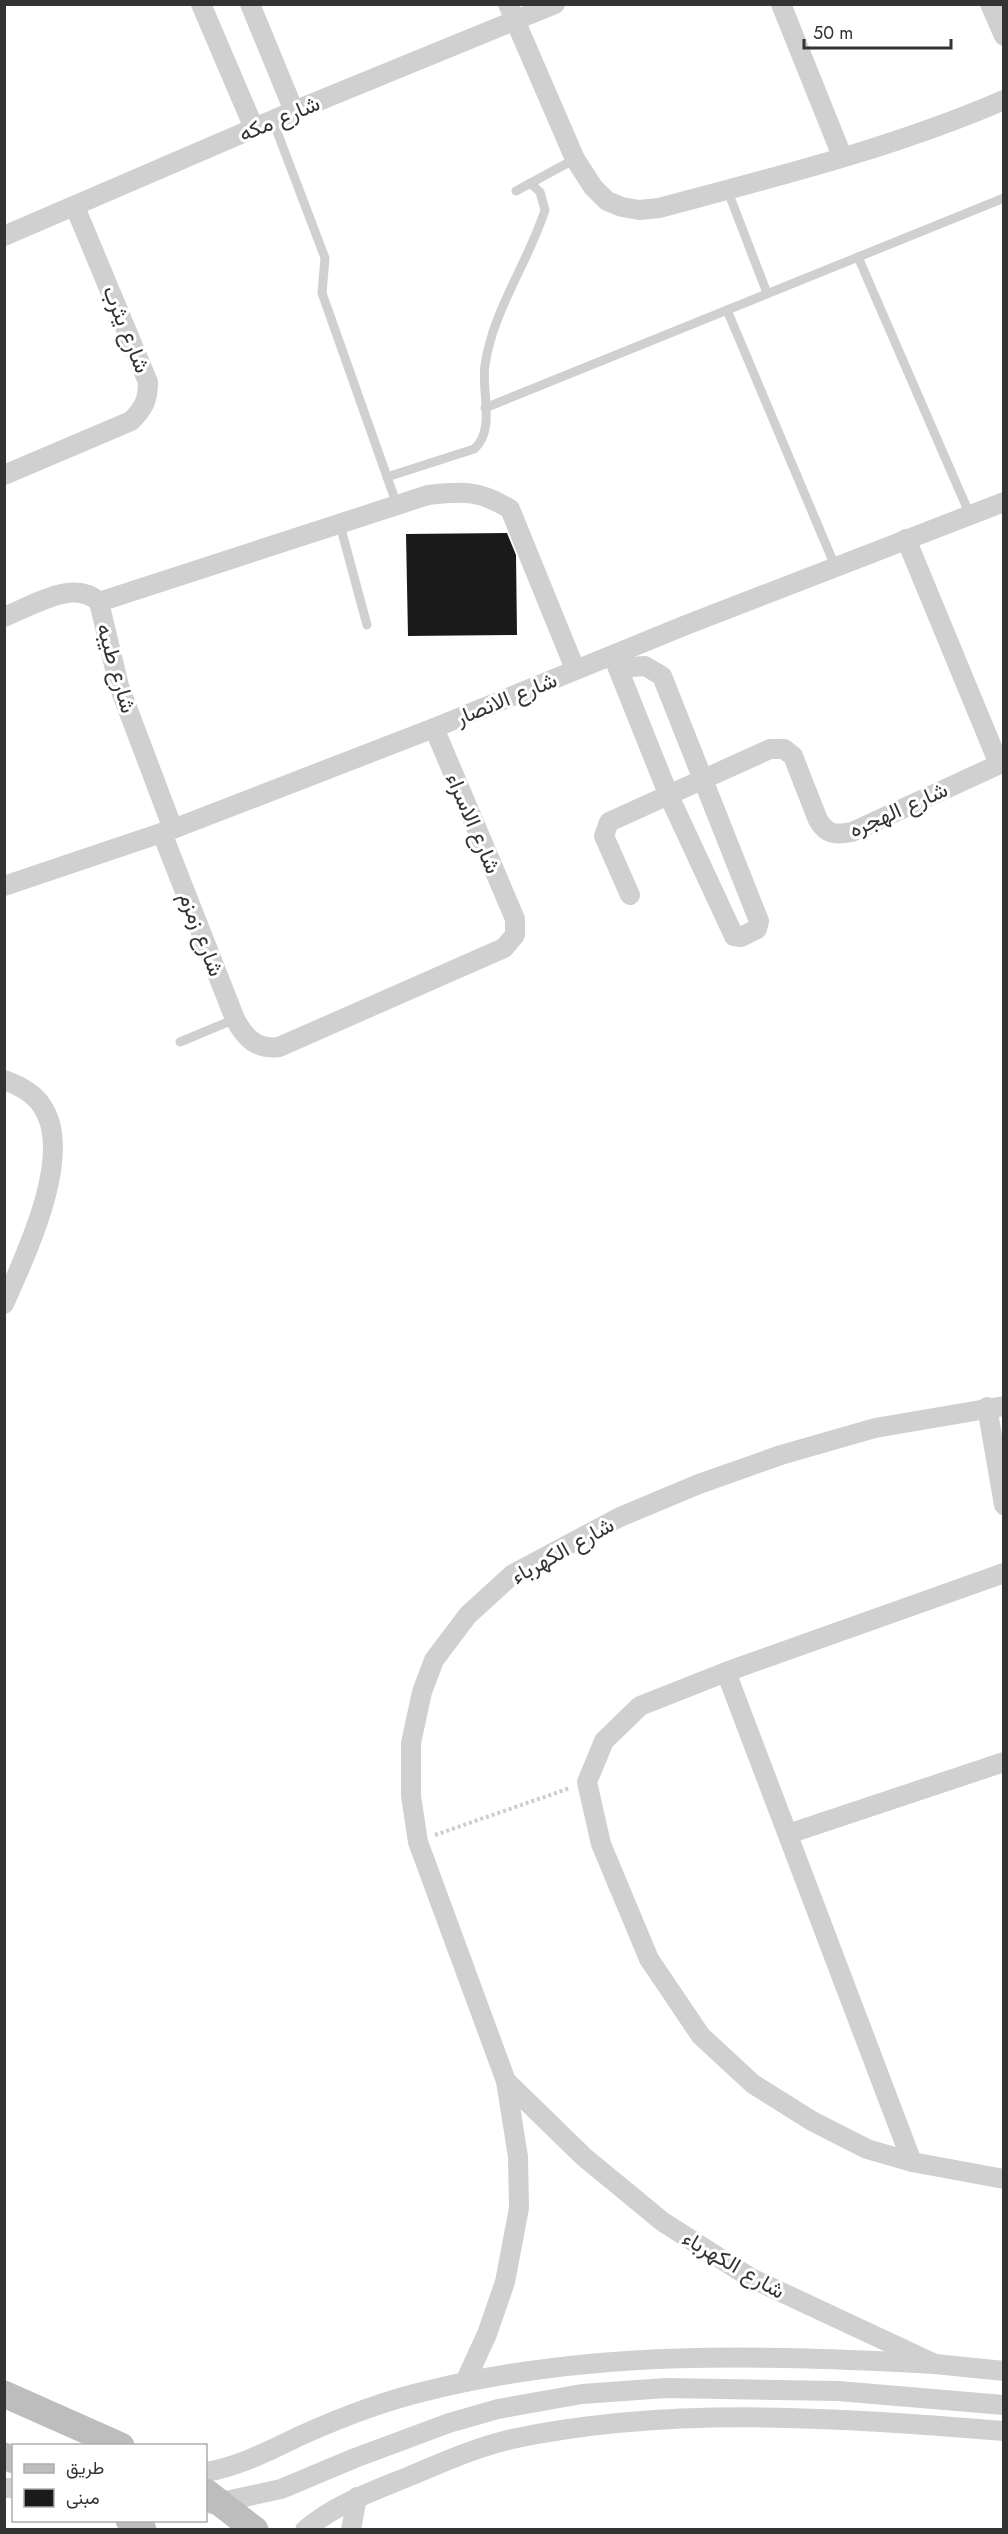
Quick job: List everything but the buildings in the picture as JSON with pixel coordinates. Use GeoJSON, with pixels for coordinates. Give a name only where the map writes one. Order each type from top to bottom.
{"type":"FeatureCollection","features":[{"type":"Feature","properties":{"kind":"main road"},"geometry":{"type":"LineString","coordinates":[[4,2394],[119,2444]]}},
{"type":"Feature","properties":{"kind":"main road"},"geometry":{"type":"LineString","coordinates":[[211,2500],[255,2529]]}},
{"type":"Feature","properties":{"kind":"street"},"geometry":{"type":"LineString","coordinates":[[201,4],[254,128]]}},
{"type":"Feature","properties":{"kind":"street"},"geometry":{"type":"LineString","coordinates":[[250,4],[294,111]]}},
{"type":"Feature","properties":{"kind":"street","name":"شارع مكه"},"geometry":{"type":"LineString","coordinates":[[4,236],[273,121],[511,12],[555,4]]}},
{"type":"Feature","properties":{"kind":"street"},"geometry":{"type":"LineString","coordinates":[[781,4],[842,156]]}},
{"type":"Feature","properties":{"kind":"street"},"geometry":{"type":"LineString","coordinates":[[990,4],[1004,36]]}},
{"type":"Feature","properties":{"kind":"street"},"geometry":{"type":"LineString","coordinates":[[511,12],[575,159],[593,188],[607,201],[639,210],[727,189],[910,136],[1004,100]]}},
{"type":"Feature","properties":{"kind":"street","name":"شارع يثرب"},"geometry":{"type":"LineString","coordinates":[[4,475],[131,421],[144,409],[148,397],[148,382],[75,207]]}},
{"type":"Feature","properties":{"kind":"street"},"geometry":{"type":"LineString","coordinates":[[99,603],[428,495],[461,491],[488,496],[510,509],[575,669]]}},
{"type":"Feature","properties":{"kind":"street","name":"شارع الانصار"},"geometry":{"type":"LineString","coordinates":[[4,886],[168,831],[434,728],[575,669],[615,662],[835,566],[1004,502]]}},
{"type":"Feature","properties":{"kind":"street"},"geometry":{"type":"LineString","coordinates":[[906,539],[1001,763]]}},
{"type":"Feature","properties":{"kind":"street","name":"شارع طيبه"},"geometry":{"type":"LineString","coordinates":[[4,617],[70,591],[91,595],[99,603],[119,686],[168,831]]}},
{"type":"Feature","properties":{"kind":"street"},"geometry":{"type":"LineString","coordinates":[[615,662],[645,666],[662,676],[702,778],[759,921],[756,929],[741,937],[734,936],[669,796],[615,662]]}},
{"type":"Feature","properties":{"kind":"street","name":"شارع الاسراء"},"geometry":{"type":"LineString","coordinates":[[239,1026],[256,1044],[267,1048],[279,1047],[504,948],[515,935],[515,919],[434,728]]}},
{"type":"Feature","properties":{"kind":"street","name":"شارع الهجره"},"geometry":{"type":"LineString","coordinates":[[630,896],[604,836],[609,822],[770,749],[784,749],[793,756],[818,820],[824,830],[838,835],[852,832],[1001,763]]}},
{"type":"Feature","properties":{"kind":"street","name":"شارع زمزم"},"geometry":{"type":"LineString","coordinates":[[168,831],[239,1026]]}},
{"type":"Feature","properties":{"kind":"street"},"geometry":{"type":"LineString","coordinates":[[4,1080],[30,1093],[42,1105],[50,1121],[53,1143],[51,1176],[39,1217],[4,1304]]}},
{"type":"Feature","properties":{"kind":"street"},"geometry":{"type":"LineString","coordinates":[[995,1406],[1004,1505]]}},
{"type":"Feature","properties":{"kind":"street","name":"شارع الكهرباء"},"geometry":{"type":"LineString","coordinates":[[465,2382],[487,2334],[505,2282],[519,2208],[518,2157],[506,2081],[418,1842],[411,1796],[411,1743],[422,1692],[434,1660],[468,1615],[513,1574],[620,1517],[699,1484],[781,1455],[875,1428],[995,1406]]}},
{"type":"Feature","properties":{"kind":"street"},"geometry":{"type":"LineString","coordinates":[[1004,1573],[726,1672],[640,1706],[604,1741],[587,1782],[601,1844],[649,1959],[701,2036],[753,2084],[812,2121],[867,2149],[912,2162],[1004,2179]]}},
{"type":"Feature","properties":{"kind":"street"},"geometry":{"type":"LineString","coordinates":[[726,1672],[912,2162]]}},
{"type":"Feature","properties":{"kind":"street"},"geometry":{"type":"LineString","coordinates":[[788,1834],[1004,1762]]}},
{"type":"Feature","properties":{"kind":"street","name":"شارع الكهرباء"},"geometry":{"type":"LineString","coordinates":[[506,2081],[584,2157],[663,2222],[751,2278],[935,2364],[1004,2371]]}},
{"type":"Feature","properties":{"kind":"street"},"geometry":{"type":"LineString","coordinates":[[207,2472],[235,2466],[381,2404],[465,2382],[547,2368],[673,2358],[800,2357],[935,2364]]}},
{"type":"Feature","properties":{"kind":"street"},"geometry":{"type":"LineString","coordinates":[[211,2500],[281,2489],[365,2454],[449,2423],[498,2409],[582,2394],[666,2388],[806,2390],[902,2395],[1004,2405]]}},
{"type":"Feature","properties":{"kind":"street"},"geometry":{"type":"LineString","coordinates":[[305,2529],[357,2497],[464,2454],[510,2440],[589,2425],[686,2419],[862,2420],[1004,2431]]}},
{"type":"Feature","properties":{"kind":"street"},"geometry":{"type":"LineString","coordinates":[[351,2529],[357,2497]]}},
{"type":"Feature","properties":{"kind":"lane"},"geometry":{"type":"LineString","coordinates":[[273,121],[326,258],[322,293],[398,505]]}},
{"type":"Feature","properties":{"kind":"lane"},"geometry":{"type":"LineString","coordinates":[[516,191],[575,159]]}},
{"type":"Feature","properties":{"kind":"lane"},"geometry":{"type":"LineString","coordinates":[[387,477],[474,449],[484,437],[484,369],[491,334],[545,210],[544,197],[530,183]]}},
{"type":"Feature","properties":{"kind":"lane"},"geometry":{"type":"LineString","coordinates":[[727,189],[768,293]]}},
{"type":"Feature","properties":{"kind":"lane"},"geometry":{"type":"LineString","coordinates":[[485,408],[1004,198]]}},
{"type":"Feature","properties":{"kind":"lane"},"geometry":{"type":"LineString","coordinates":[[858,257],[970,515]]}},
{"type":"Feature","properties":{"kind":"lane"},"geometry":{"type":"LineString","coordinates":[[726,310],[835,566]]}},
{"type":"Feature","properties":{"kind":"lane"},"geometry":{"type":"LineString","coordinates":[[340,525],[367,625]]}},
{"type":"Feature","properties":{"kind":"lane"},"geometry":{"type":"LineString","coordinates":[[180,1042],[239,1026]]}},
{"type":"Feature","properties":{"kind":"path"},"geometry":{"type":"LineString","coordinates":[[418,1842],[587,1782]]}}]}
